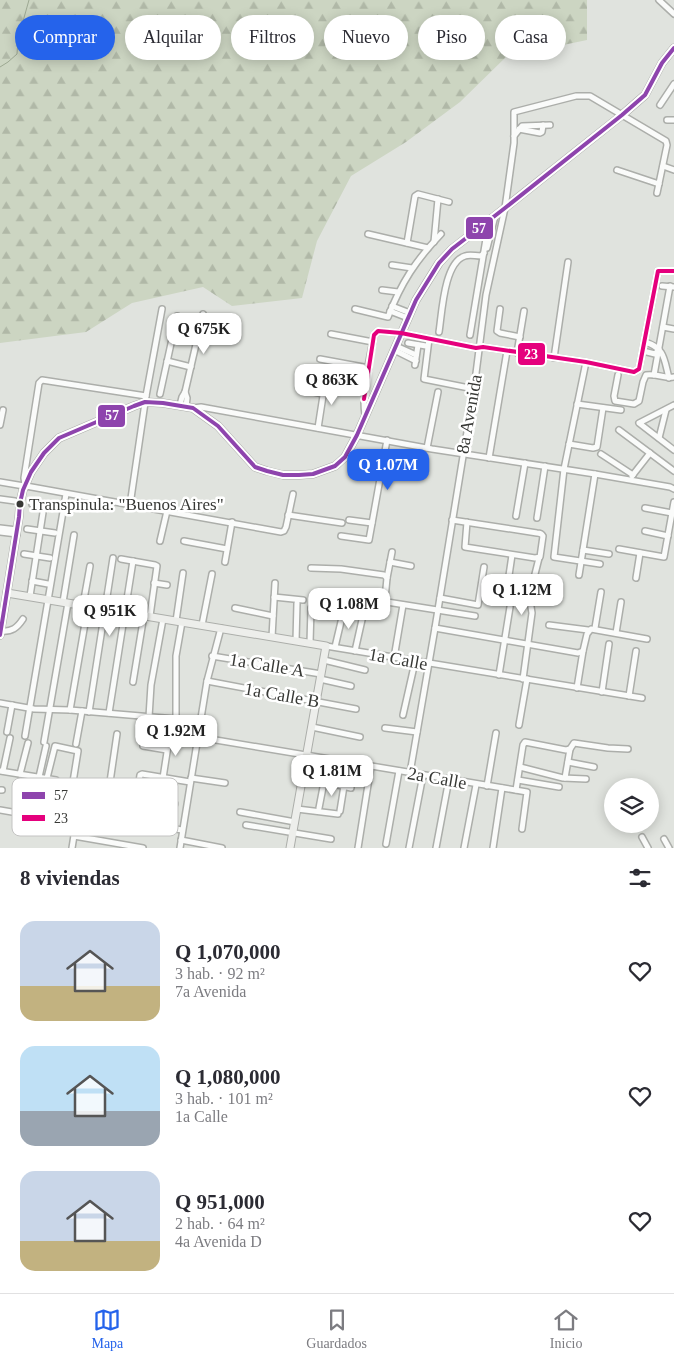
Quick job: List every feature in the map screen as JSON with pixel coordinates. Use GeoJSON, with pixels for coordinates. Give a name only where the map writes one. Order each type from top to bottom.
{"type":"FeatureCollection","features":[{"type":"Feature","properties":{"kind":"main road"},"geometry":{"type":"LineString","coordinates":[[362,424],[368,416],[381,387],[382,379],[409,316],[438,263],[452,249],[622,115],[644,95],[662,63],[674,48]]}},
{"type":"Feature","properties":{"kind":"main road"},"geometry":{"type":"LineString","coordinates":[[0,633],[2,608],[7,593],[20,517],[20,503],[25,485],[39,459],[59,438],[145,399],[193,408],[218,426],[255,467],[283,475],[299,476],[313,474],[335,466],[344,457],[357,435],[377,385],[382,379]]}},
{"type":"Feature","properties":{"kind":"main road","name":"1a Calle"},"geometry":{"type":"LineString","coordinates":[[7,593],[326,646]]}},
{"type":"Feature","properties":{"kind":"main road"},"geometry":{"type":"LineString","coordinates":[[290,848],[326,646]]}},
{"type":"Feature","properties":{"kind":"street"},"geometry":{"type":"LineString","coordinates":[[659,0],[674,14]]}},
{"type":"Feature","properties":{"kind":"street"},"geometry":{"type":"LineString","coordinates":[[660,105],[674,84]]}},
{"type":"Feature","properties":{"kind":"street","name":"8a Avenida"},"geometry":{"type":"LineString","coordinates":[[410,773],[474,389],[490,275],[505,208],[514,137],[514,114],[517,110],[576,96],[590,96],[622,115]]}},
{"type":"Feature","properties":{"kind":"street"},"geometry":{"type":"LineString","coordinates":[[622,115],[666,141],[667,145],[657,193]]}},
{"type":"Feature","properties":{"kind":"street"},"geometry":{"type":"LineString","coordinates":[[667,120],[674,120]]}},
{"type":"Feature","properties":{"kind":"street"},"geometry":{"type":"LineString","coordinates":[[514,137],[519,129],[540,133],[542,132],[543,125],[550,125]]}},
{"type":"Feature","properties":{"kind":"street"},"geometry":{"type":"LineString","coordinates":[[663,166],[674,170]]}},
{"type":"Feature","properties":{"kind":"street"},"geometry":{"type":"LineString","coordinates":[[617,170],[660,184]]}},
{"type":"Feature","properties":{"kind":"street"},"geometry":{"type":"LineString","coordinates":[[407,243],[415,196],[418,194],[449,202]]}},
{"type":"Feature","properties":{"kind":"street"},"geometry":{"type":"LineString","coordinates":[[434,242],[438,199]]}},
{"type":"Feature","properties":{"kind":"street"},"geometry":{"type":"LineString","coordinates":[[439,332],[448,278],[452,267],[466,255],[481,256],[484,253],[489,246],[492,218]]}},
{"type":"Feature","properties":{"kind":"street"},"geometry":{"type":"LineString","coordinates":[[368,234],[428,248]]}},
{"type":"Feature","properties":{"kind":"street"},"geometry":{"type":"LineString","coordinates":[[355,309],[388,317],[398,292],[412,268],[441,234]]}},
{"type":"Feature","properties":{"kind":"street"},"geometry":{"type":"LineString","coordinates":[[470,334],[484,253]]}},
{"type":"Feature","properties":{"kind":"street"},"geometry":{"type":"LineString","coordinates":[[554,358],[568,262]]}},
{"type":"Feature","properties":{"kind":"street"},"geometry":{"type":"LineString","coordinates":[[392,265],[412,268]]}},
{"type":"Feature","properties":{"kind":"street"},"geometry":{"type":"LineString","coordinates":[[364,415],[363,404],[376,332],[401,333],[480,348],[586,362],[634,372],[638,369],[643,351],[658,271],[674,271]]}},
{"type":"Feature","properties":{"kind":"street"},"geometry":{"type":"LineString","coordinates":[[654,375],[672,287],[662,286]]}},
{"type":"Feature","properties":{"kind":"street"},"geometry":{"type":"LineString","coordinates":[[382,290],[398,292]]}},
{"type":"Feature","properties":{"kind":"street"},"geometry":{"type":"LineString","coordinates":[[668,301],[674,302]]}},
{"type":"Feature","properties":{"kind":"street"},"geometry":{"type":"LineString","coordinates":[[391,308],[409,316]]}},
{"type":"Feature","properties":{"kind":"street"},"geometry":{"type":"LineString","coordinates":[[130,505],[145,399],[162,309]]}},
{"type":"Feature","properties":{"kind":"street"},"geometry":{"type":"LineString","coordinates":[[500,309],[497,331],[520,337]]}},
{"type":"Feature","properties":{"kind":"street"},"geometry":{"type":"LineString","coordinates":[[517,352],[524,311]]}},
{"type":"Feature","properties":{"kind":"street"},"geometry":{"type":"LineString","coordinates":[[183,406],[203,314]]}},
{"type":"Feature","properties":{"kind":"street"},"geometry":{"type":"LineString","coordinates":[[160,394],[177,316]]}},
{"type":"Feature","properties":{"kind":"street"},"geometry":{"type":"LineString","coordinates":[[663,327],[674,329]]}},
{"type":"Feature","properties":{"kind":"street"},"geometry":{"type":"LineString","coordinates":[[331,334],[373,342]]}},
{"type":"Feature","properties":{"kind":"street"},"geometry":{"type":"LineString","coordinates":[[429,339],[424,379],[474,389]]}},
{"type":"Feature","properties":{"kind":"street"},"geometry":{"type":"LineString","coordinates":[[618,375],[614,396],[615,401],[634,404],[639,401],[646,376],[654,375],[671,378],[659,349],[655,345],[644,342]]}},
{"type":"Feature","properties":{"kind":"street"},"geometry":{"type":"LineString","coordinates":[[408,343],[426,346]]}},
{"type":"Feature","properties":{"kind":"street"},"geometry":{"type":"LineString","coordinates":[[395,348],[416,360],[418,344]]}},
{"type":"Feature","properties":{"kind":"street"},"geometry":{"type":"LineString","coordinates":[[643,351],[655,354],[659,349]]}},
{"type":"Feature","properties":{"kind":"street"},"geometry":{"type":"LineString","coordinates":[[489,458],[507,351]]}},
{"type":"Feature","properties":{"kind":"street"},"geometry":{"type":"LineString","coordinates":[[320,359],[369,368]]}},
{"type":"Feature","properties":{"kind":"street"},"geometry":{"type":"LineString","coordinates":[[167,361],[191,367]]}},
{"type":"Feature","properties":{"kind":"street"},"geometry":{"type":"LineString","coordinates":[[586,362],[564,469],[554,557],[600,564]]}},
{"type":"Feature","properties":{"kind":"street"},"geometry":{"type":"LineString","coordinates":[[25,485],[24,478],[39,384],[44,380],[145,399]]}},
{"type":"Feature","properties":{"kind":"street"},"geometry":{"type":"LineString","coordinates":[[318,428],[325,383]]}},
{"type":"Feature","properties":{"kind":"street"},"geometry":{"type":"LineString","coordinates":[[314,392],[323,394]]}},
{"type":"Feature","properties":{"kind":"street"},"geometry":{"type":"LineString","coordinates":[[427,448],[438,392]]}},
{"type":"Feature","properties":{"kind":"street"},"geometry":{"type":"LineString","coordinates":[[577,404],[621,410]]}},
{"type":"Feature","properties":{"kind":"street"},"geometry":{"type":"LineString","coordinates":[[674,405],[639,423],[674,450]]}},
{"type":"Feature","properties":{"kind":"street"},"geometry":{"type":"LineString","coordinates":[[193,408],[201,407],[462,454],[595,474],[632,477],[674,489]]}},
{"type":"Feature","properties":{"kind":"street"},"geometry":{"type":"LineString","coordinates":[[569,444],[597,447],[603,408]]}},
{"type":"Feature","properties":{"kind":"street"},"geometry":{"type":"LineString","coordinates":[[0,425],[2,410]]}},
{"type":"Feature","properties":{"kind":"street"},"geometry":{"type":"LineString","coordinates":[[659,438],[666,410]]}},
{"type":"Feature","properties":{"kind":"street"},"geometry":{"type":"LineString","coordinates":[[620,430],[674,471]]}},
{"type":"Feature","properties":{"kind":"street"},"geometry":{"type":"LineString","coordinates":[[341,536],[366,540],[370,538],[387,440]]}},
{"type":"Feature","properties":{"kind":"street"},"geometry":{"type":"LineString","coordinates":[[632,477],[650,453]]}},
{"type":"Feature","properties":{"kind":"street"},"geometry":{"type":"LineString","coordinates":[[601,454],[632,477]]}},
{"type":"Feature","properties":{"kind":"street"},"geometry":{"type":"LineString","coordinates":[[516,516],[525,463]]}},
{"type":"Feature","properties":{"kind":"street"},"geometry":{"type":"LineString","coordinates":[[537,518],[545,466]]}},
{"type":"Feature","properties":{"kind":"street"},"geometry":{"type":"LineString","coordinates":[[579,575],[595,474]]}},
{"type":"Feature","properties":{"kind":"street"},"geometry":{"type":"LineString","coordinates":[[0,482],[281,532],[285,530],[292,494]]}},
{"type":"Feature","properties":{"kind":"street"},"geometry":{"type":"LineString","coordinates":[[25,736],[66,494]]}},
{"type":"Feature","properties":{"kind":"street"},"geometry":{"type":"LineString","coordinates":[[0,500],[15,501]]}},
{"type":"Feature","properties":{"kind":"street"},"geometry":{"type":"LineString","coordinates":[[619,550],[664,557],[674,502]]}},
{"type":"Feature","properties":{"kind":"street"},"geometry":{"type":"LineString","coordinates":[[32,504],[57,508]]}},
{"type":"Feature","properties":{"kind":"street"},"geometry":{"type":"LineString","coordinates":[[30,596],[44,506]]}},
{"type":"Feature","properties":{"kind":"street"},"geometry":{"type":"LineString","coordinates":[[645,508],[672,513]]}},
{"type":"Feature","properties":{"kind":"street"},"geometry":{"type":"LineString","coordinates":[[160,541],[167,511]]}},
{"type":"Feature","properties":{"kind":"street"},"geometry":{"type":"LineString","coordinates":[[288,515],[342,523]]}},
{"type":"Feature","properties":{"kind":"street"},"geometry":{"type":"LineString","coordinates":[[349,520],[372,523]]}},
{"type":"Feature","properties":{"kind":"street"},"geometry":{"type":"LineString","coordinates":[[452,520],[541,534],[543,536],[531,590],[532,613],[519,725]]}},
{"type":"Feature","properties":{"kind":"street"},"geometry":{"type":"LineString","coordinates":[[225,562],[232,522]]}},
{"type":"Feature","properties":{"kind":"street"},"geometry":{"type":"LineString","coordinates":[[467,522],[465,546],[539,558]]}},
{"type":"Feature","properties":{"kind":"street"},"geometry":{"type":"LineString","coordinates":[[0,528],[17,532]]}},
{"type":"Feature","properties":{"kind":"street"},"geometry":{"type":"LineString","coordinates":[[27,529],[55,533]]}},
{"type":"Feature","properties":{"kind":"street"},"geometry":{"type":"LineString","coordinates":[[0,532],[17,532]]}},
{"type":"Feature","properties":{"kind":"street"},"geometry":{"type":"LineString","coordinates":[[646,532],[668,536]]}},
{"type":"Feature","properties":{"kind":"street"},"geometry":{"type":"LineString","coordinates":[[39,777],[51,709],[74,535]]}},
{"type":"Feature","properties":{"kind":"street"},"geometry":{"type":"LineString","coordinates":[[184,541],[227,549]]}},
{"type":"Feature","properties":{"kind":"street"},"geometry":{"type":"LineString","coordinates":[[583,550],[609,554]]}},
{"type":"Feature","properties":{"kind":"street"},"geometry":{"type":"LineString","coordinates":[[386,602],[387,578],[392,552]]}},
{"type":"Feature","properties":{"kind":"street"},"geometry":{"type":"LineString","coordinates":[[636,578],[640,553]]}},
{"type":"Feature","properties":{"kind":"street"},"geometry":{"type":"LineString","coordinates":[[24,554],[50,558]]}},
{"type":"Feature","properties":{"kind":"street"},"geometry":{"type":"LineString","coordinates":[[507,589],[512,555]]}},
{"type":"Feature","properties":{"kind":"street"},"geometry":{"type":"LineString","coordinates":[[89,712],[113,558]]}},
{"type":"Feature","properties":{"kind":"street"},"geometry":{"type":"LineString","coordinates":[[121,559],[156,565],[134,682]]}},
{"type":"Feature","properties":{"kind":"street"},"geometry":{"type":"LineString","coordinates":[[109,713],[133,561]]}},
{"type":"Feature","properties":{"kind":"street"},"geometry":{"type":"LineString","coordinates":[[390,562],[411,566]]}},
{"type":"Feature","properties":{"kind":"street"},"geometry":{"type":"LineString","coordinates":[[70,710],[86,606],[90,566]]}},
{"type":"Feature","properties":{"kind":"street"},"geometry":{"type":"LineString","coordinates":[[440,598],[478,605],[484,567]]}},
{"type":"Feature","properties":{"kind":"street"},"geometry":{"type":"LineString","coordinates":[[310,568],[369,573],[384,575],[387,578]]}},
{"type":"Feature","properties":{"kind":"street"},"geometry":{"type":"LineString","coordinates":[[176,719],[176,656],[183,573]]}},
{"type":"Feature","properties":{"kind":"street"},"geometry":{"type":"LineString","coordinates":[[202,625],[212,574]]}},
{"type":"Feature","properties":{"kind":"street"},"geometry":{"type":"LineString","coordinates":[[32,581],[48,584]]}},
{"type":"Feature","properties":{"kind":"street"},"geometry":{"type":"LineString","coordinates":[[154,583],[167,585]]}},
{"type":"Feature","properties":{"kind":"street"},"geometry":{"type":"LineString","coordinates":[[272,637],[275,583]]}},
{"type":"Feature","properties":{"kind":"street"},"geometry":{"type":"LineString","coordinates":[[595,628],[601,592]]}},
{"type":"Feature","properties":{"kind":"street"},"geometry":{"type":"LineString","coordinates":[[274,596],[304,600]]}},
{"type":"Feature","properties":{"kind":"street"},"geometry":{"type":"LineString","coordinates":[[355,651],[366,602],[382,604],[386,602],[475,616]]}},
{"type":"Feature","properties":{"kind":"street"},"geometry":{"type":"LineString","coordinates":[[616,633],[621,602]]}},
{"type":"Feature","properties":{"kind":"street"},"geometry":{"type":"LineString","coordinates":[[296,641],[297,603]]}},
{"type":"Feature","properties":{"kind":"street"},"geometry":{"type":"LineString","coordinates":[[394,658],[403,605]]}},
{"type":"Feature","properties":{"kind":"street"},"geometry":{"type":"LineString","coordinates":[[499,675],[510,607]]}},
{"type":"Feature","properties":{"kind":"street"},"geometry":{"type":"LineString","coordinates":[[235,608],[273,616]]}},
{"type":"Feature","properties":{"kind":"street"},"geometry":{"type":"LineString","coordinates":[[310,643],[311,608]]}},
{"type":"Feature","properties":{"kind":"street"},"geometry":{"type":"LineString","coordinates":[[335,648],[344,609]]}},
{"type":"Feature","properties":{"kind":"street"},"geometry":{"type":"LineString","coordinates":[[0,633],[14,630],[23,619]]}},
{"type":"Feature","properties":{"kind":"street"},"geometry":{"type":"LineString","coordinates":[[149,716],[151,685],[163,619]]}},
{"type":"Feature","properties":{"kind":"street"},"geometry":{"type":"LineString","coordinates":[[549,625],[588,630],[595,628],[648,639]]}},
{"type":"Feature","properties":{"kind":"street"},"geometry":{"type":"LineString","coordinates":[[180,848],[207,682],[212,656],[221,628]]}},
{"type":"Feature","properties":{"kind":"street"},"geometry":{"type":"LineString","coordinates":[[435,628],[574,653],[583,651]]}},
{"type":"Feature","properties":{"kind":"street"},"geometry":{"type":"LineString","coordinates":[[577,688],[588,630]]}},
{"type":"Feature","properties":{"kind":"street"},"geometry":{"type":"LineString","coordinates":[[602,692],[609,644]]}},
{"type":"Feature","properties":{"kind":"street","name":"1a Calle"},"geometry":{"type":"LineString","coordinates":[[326,646],[642,698]]}},
{"type":"Feature","properties":{"kind":"street"},"geometry":{"type":"LineString","coordinates":[[629,696],[636,651]]}},
{"type":"Feature","properties":{"kind":"street","name":"1a Calle A"},"geometry":{"type":"LineString","coordinates":[[212,656],[321,677],[351,686]]}},
{"type":"Feature","properties":{"kind":"street"},"geometry":{"type":"LineString","coordinates":[[324,660],[365,670]]}},
{"type":"Feature","properties":{"kind":"street"},"geometry":{"type":"LineString","coordinates":[[403,714],[414,662]]}},
{"type":"Feature","properties":{"kind":"street","name":"1a Calle B"},"geometry":{"type":"LineString","coordinates":[[207,682],[356,709]]}},
{"type":"Feature","properties":{"kind":"street"},"geometry":{"type":"LineString","coordinates":[[0,703],[30,709],[70,710],[200,721]]}},
{"type":"Feature","properties":{"kind":"street"},"geometry":{"type":"LineString","coordinates":[[7,732],[12,705]]}},
{"type":"Feature","properties":{"kind":"street"},"geometry":{"type":"LineString","coordinates":[[76,744],[82,711]]}},
{"type":"Feature","properties":{"kind":"street"},"geometry":{"type":"LineString","coordinates":[[312,727],[360,737]]}},
{"type":"Feature","properties":{"kind":"street"},"geometry":{"type":"LineString","coordinates":[[385,728],[417,732]]}},
{"type":"Feature","properties":{"kind":"street"},"geometry":{"type":"LineString","coordinates":[[487,786],[496,733]]}},
{"type":"Feature","properties":{"kind":"street"},"geometry":{"type":"LineString","coordinates":[[111,778],[117,734]]}},
{"type":"Feature","properties":{"kind":"street"},"geometry":{"type":"LineString","coordinates":[[140,778],[141,775],[163,778],[170,734]]}},
{"type":"Feature","properties":{"kind":"street","name":"2a Calle"},"geometry":{"type":"LineString","coordinates":[[198,737],[526,792],[528,794],[522,829]]}},
{"type":"Feature","properties":{"kind":"street"},"geometry":{"type":"LineString","coordinates":[[10,738],[1,771],[47,778],[55,746],[78,751],[74,778]]}},
{"type":"Feature","properties":{"kind":"street"},"geometry":{"type":"LineString","coordinates":[[516,790],[523,744],[530,742],[562,750],[570,749]]}},
{"type":"Feature","properties":{"kind":"street"},"geometry":{"type":"LineString","coordinates":[[20,774],[28,743]]}},
{"type":"Feature","properties":{"kind":"street"},"geometry":{"type":"LineString","coordinates":[[565,778],[570,749],[574,743],[628,749]]}},
{"type":"Feature","properties":{"kind":"street"},"geometry":{"type":"LineString","coordinates":[[143,746],[167,750]]}},
{"type":"Feature","properties":{"kind":"street"},"geometry":{"type":"LineString","coordinates":[[568,762],[594,766]]}},
{"type":"Feature","properties":{"kind":"street"},"geometry":{"type":"LineString","coordinates":[[358,848],[371,766]]}},
{"type":"Feature","properties":{"kind":"street"},"geometry":{"type":"LineString","coordinates":[[520,767],[565,778],[586,779]]}},
{"type":"Feature","properties":{"kind":"street"},"geometry":{"type":"LineString","coordinates":[[386,844],[399,771]]}},
{"type":"Feature","properties":{"kind":"street"},"geometry":{"type":"LineString","coordinates":[[409,848],[423,775]]}},
{"type":"Feature","properties":{"kind":"street"},"geometry":{"type":"LineString","coordinates":[[303,777],[351,788]]}},
{"type":"Feature","properties":{"kind":"street"},"geometry":{"type":"LineString","coordinates":[[178,779],[225,783]]}},
{"type":"Feature","properties":{"kind":"street"},"geometry":{"type":"LineString","coordinates":[[436,848],[449,779]]}},
{"type":"Feature","properties":{"kind":"street"},"geometry":{"type":"LineString","coordinates":[[518,780],[559,787]]}},
{"type":"Feature","properties":{"kind":"street"},"geometry":{"type":"LineString","coordinates":[[319,808],[324,782]]}},
{"type":"Feature","properties":{"kind":"street"},"geometry":{"type":"LineString","coordinates":[[464,848],[476,785]]}},
{"type":"Feature","properties":{"kind":"street"},"geometry":{"type":"LineString","coordinates":[[297,809],[339,812],[344,786]]}},
{"type":"Feature","properties":{"kind":"street"},"geometry":{"type":"LineString","coordinates":[[492,848],[502,788]]}},
{"type":"Feature","properties":{"kind":"street"},"geometry":{"type":"LineString","coordinates":[[240,812],[294,822]]}},
{"type":"Feature","properties":{"kind":"street"},"geometry":{"type":"LineString","coordinates":[[246,825],[331,839]]}},
{"type":"Feature","properties":{"kind":"street"},"geometry":{"type":"LineString","coordinates":[[178,829],[182,830]]}},
{"type":"Feature","properties":{"kind":"street"},"geometry":{"type":"LineString","coordinates":[[72,848],[74,836],[143,848]]}},
{"type":"Feature","properties":{"kind":"street"},"geometry":{"type":"LineString","coordinates":[[642,837],[648,848]]}},
{"type":"Feature","properties":{"kind":"street"},"geometry":{"type":"LineString","coordinates":[[664,839],[669,848]]}},
{"type":"Feature","properties":{"kind":"street"},"geometry":{"type":"LineString","coordinates":[[181,840],[222,848]]}},
{"type":"Feature","properties":{"kind":"green space"},"geometry":{"type":"Polygon","coordinates":[[[0,0],[587,0],[587,40],[566,44],[566,15],[495,15],[495,60],[503,60],[460,102],[406,142],[351,176],[317,241],[302,298],[232,306],[203,287],[132,303],[86,332],[0,343],[0,0]]]}},
{"type":"Feature","properties":{"kind":"waterway"},"geometry":{"type":"LineString","coordinates":[[0,67],[17,54],[18,39],[29,0]]}},
{"type":"Feature","properties":{"kind":"transit line","name":"57"},"geometry":{"type":"LineString","coordinates":[[0,635],[23,490],[31,472],[44,453],[59,438],[145,402],[163,403],[193,408],[218,426],[255,467],[283,475],[299,475],[313,474],[335,466],[345,457],[357,435],[416,300],[439,263],[452,249],[645,95],[662,63],[674,48]]}},
{"type":"Feature","properties":{"kind":"transit line","name":"23"},"geometry":{"type":"LineString","coordinates":[[364,399],[374,335],[378,331],[401,333],[476,348],[483,347],[586,362],[634,372],[639,369],[658,271],[674,271]]}},
{"type":"Feature","properties":{"kind":"place","name":"Transpinula: \"Buenos Aires\""},"geometry":{"type":"Point","coordinates":[20,504]}}]}
